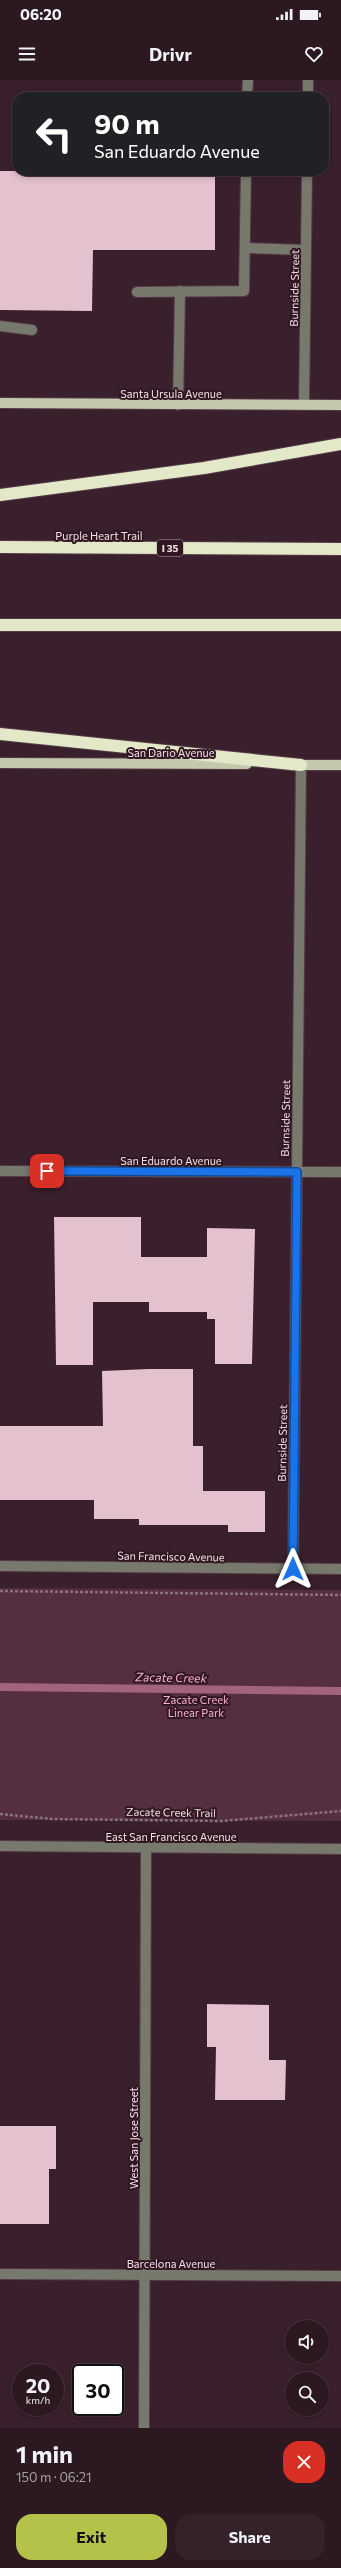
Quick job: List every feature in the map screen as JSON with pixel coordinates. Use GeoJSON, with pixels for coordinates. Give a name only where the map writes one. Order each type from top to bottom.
{"type":"FeatureCollection","features":[{"type":"Feature","properties":{"kind":"highway"},"geometry":{"type":"LineString","coordinates":[[0,495],[204,468],[341,444]]}},
{"type":"Feature","properties":{"kind":"highway","name":"Purple Heart Trail"},"geometry":{"type":"LineString","coordinates":[[0,547],[341,549]]}},
{"type":"Feature","properties":{"kind":"highway"},"geometry":{"type":"LineString","coordinates":[[0,625],[341,625]]}},
{"type":"Feature","properties":{"kind":"highway"},"geometry":{"type":"LineString","coordinates":[[0,734],[301,765]]}},
{"type":"Feature","properties":{"kind":"main road","name":"Santa Ursula Avenue"},"geometry":{"type":"LineString","coordinates":[[0,403],[341,405]]}},
{"type":"Feature","properties":{"kind":"main road","name":"San Dario Avenue"},"geometry":{"type":"LineString","coordinates":[[0,762],[341,765]]}},
{"type":"Feature","properties":{"kind":"street"},"geometry":{"type":"LineString","coordinates":[[247,92],[248,80]]}},
{"type":"Feature","properties":{"kind":"street"},"geometry":{"type":"LineString","coordinates":[[308,80],[308,92]]}},
{"type":"Feature","properties":{"kind":"street"},"geometry":{"type":"LineString","coordinates":[[137,292],[244,291],[246,176]]}},
{"type":"Feature","properties":{"kind":"street","name":"Burnside Street"},"geometry":{"type":"LineString","coordinates":[[304,405],[307,176]]}},
{"type":"Feature","properties":{"kind":"street"},"geometry":{"type":"LineString","coordinates":[[245,248],[306,250]]}},
{"type":"Feature","properties":{"kind":"street"},"geometry":{"type":"LineString","coordinates":[[178,405],[180,291]]}},
{"type":"Feature","properties":{"kind":"street"},"geometry":{"type":"LineString","coordinates":[[0,326],[32,330]]}},
{"type":"Feature","properties":{"kind":"street","name":"Burnside Street"},"geometry":{"type":"LineString","coordinates":[[293,1569],[301,765]]}},
{"type":"Feature","properties":{"kind":"street","name":"San Eduardo Avenue"},"geometry":{"type":"LineString","coordinates":[[0,1171],[341,1172]]}},
{"type":"Feature","properties":{"kind":"street","name":"San Francisco Avenue"},"geometry":{"type":"LineString","coordinates":[[0,1566],[341,1569]]}},
{"type":"Feature","properties":{"kind":"street","name":"East San Francisco Avenue"},"geometry":{"type":"LineString","coordinates":[[0,1846],[341,1848]]}},
{"type":"Feature","properties":{"kind":"street","name":"West San Jose Street"},"geometry":{"type":"LineString","coordinates":[[144,2428],[146,1847]]}},
{"type":"Feature","properties":{"kind":"street","name":"Barcelona Avenue"},"geometry":{"type":"LineString","coordinates":[[0,2274],[341,2276]]}},
{"type":"Feature","properties":{"kind":"path"},"geometry":{"type":"LineString","coordinates":[[0,1591],[341,1595]]}},
{"type":"Feature","properties":{"kind":"path","name":"Zacate Creek Trail"},"geometry":{"type":"LineString","coordinates":[[0,1814],[52,1819],[222,1821],[341,1810]]}},
{"type":"Feature","properties":{"kind":"green space","name":"Zacate Creek Linear Park"},"geometry":{"type":"Polygon","coordinates":[[[0,1588],[341,1590],[341,1821],[0,1820],[0,1588]]]}},
{"type":"Feature","properties":{"kind":"building"},"geometry":{"type":"Polygon","coordinates":[[[0,171],[12,171],[12,176],[215,176],[215,250],[93,250],[92,311],[0,310],[0,171]]]}},
{"type":"Feature","properties":{"kind":"building"},"geometry":{"type":"Polygon","coordinates":[[[54,1217],[141,1217],[141,1257],[207,1257],[207,1228],[255,1229],[252,1364],[215,1364],[215,1319],[207,1319],[207,1312],[149,1312],[149,1302],[93,1302],[93,1365],[56,1365],[54,1217]]]}},
{"type":"Feature","properties":{"kind":"building"},"geometry":{"type":"Polygon","coordinates":[[[193,1369],[193,1446],[203,1446],[203,1491],[265,1491],[265,1532],[228,1532],[228,1525],[139,1525],[139,1519],[94,1519],[94,1500],[0,1500],[0,1426],[103,1426],[102,1371],[193,1369]]]}},
{"type":"Feature","properties":{"kind":"building"},"geometry":{"type":"Polygon","coordinates":[[[207,2004],[269,2005],[269,2060],[286,2060],[285,2100],[215,2100],[216,2047],[207,2047],[207,2004]]]}},
{"type":"Feature","properties":{"kind":"building"},"geometry":{"type":"Polygon","coordinates":[[[0,2126],[56,2126],[56,2169],[49,2169],[49,2224],[0,2224],[0,2126]]]}},
{"type":"Feature","properties":{"kind":"waterway","name":"Zacate Creek"},"geometry":{"type":"LineString","coordinates":[[0,1687],[341,1691]]}},
{"type":"Feature","properties":{"kind":"route"},"geometry":{"type":"LineString","coordinates":[[47,1171],[297,1172],[293,1569]]}}]}
